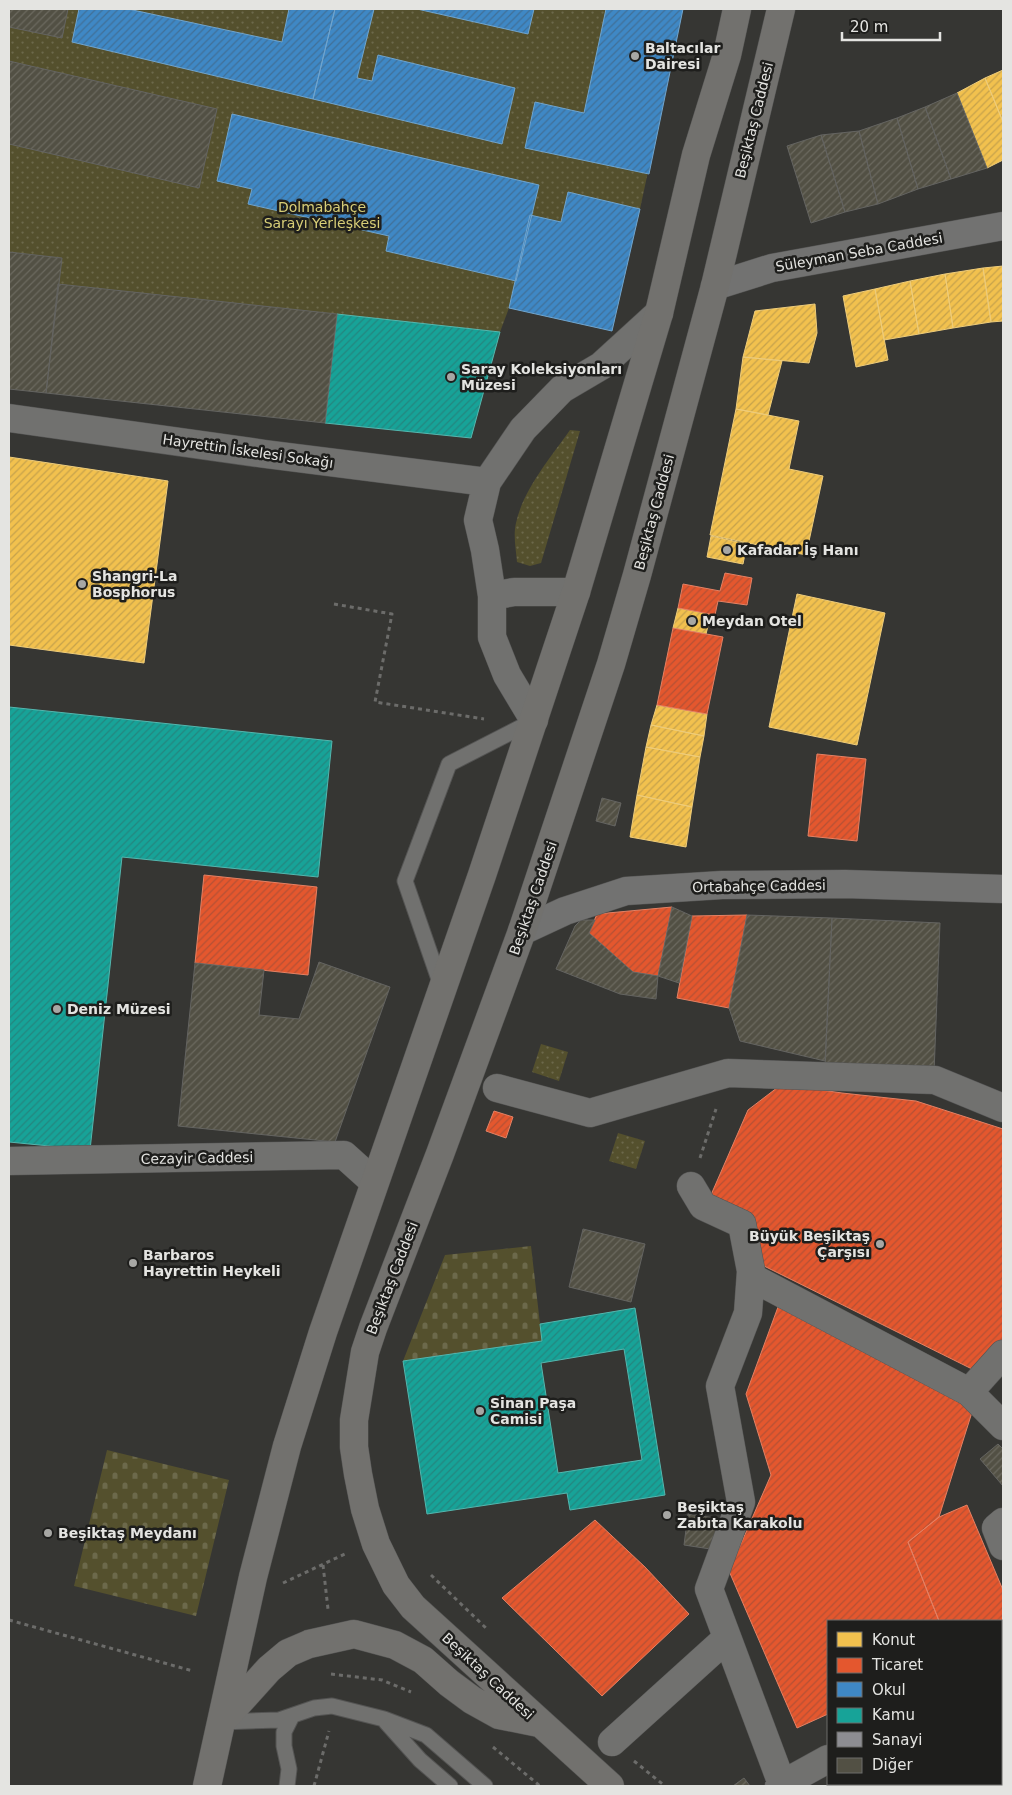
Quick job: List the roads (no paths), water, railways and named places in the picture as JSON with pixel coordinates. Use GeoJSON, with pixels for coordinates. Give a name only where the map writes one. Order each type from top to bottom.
{"type":"FeatureCollection","features":[{"type":"Feature","properties":{"kind":"main road"},"geometry":{"type":"LineString","coordinates":[[207,1786],[253,1577],[287,1446],[323,1332],[534,720],[576,592],[659,313],[696,155],[728,55],[737,9]]}},
{"type":"Feature","properties":{"kind":"main road","name":"Beşiktaş Caddesi"},"geometry":{"type":"LineString","coordinates":[[610,1786],[413,1607],[396,1585],[376,1544],[365,1509],[354,1447],[354,1420],[365,1352],[373,1328],[522,932],[611,664],[715,286],[782,9]]}},
{"type":"Feature","properties":{"kind":"main road"},"geometry":{"type":"LineString","coordinates":[[221,1722],[269,1669],[288,1653],[309,1644],[354,1634],[395,1645],[423,1660],[472,1700],[499,1715],[539,1723]]}},
{"type":"Feature","properties":{"kind":"street","name":"Süleyman Seba Caddesi"},"geometry":{"type":"LineString","coordinates":[[715,286],[772,268],[1003,226]]}},
{"type":"Feature","properties":{"kind":"street"},"geometry":{"type":"LineString","coordinates":[[534,720],[507,675],[492,637],[492,596],[478,520],[487,482],[523,429],[562,389],[601,366],[659,313]]}},
{"type":"Feature","properties":{"kind":"street","name":"Hayrettin İskelesi Sokağı"},"geometry":{"type":"LineString","coordinates":[[9,418],[265,454],[487,482]]}},
{"type":"Feature","properties":{"kind":"street"},"geometry":{"type":"LineString","coordinates":[[492,596],[514,592],[576,592]]}},
{"type":"Feature","properties":{"kind":"street","name":"Ortabahçe Caddesi"},"geometry":{"type":"LineString","coordinates":[[522,932],[565,910],[626,891],[722,885],[845,884],[1003,889]]}},
{"type":"Feature","properties":{"kind":"street"},"geometry":{"type":"LineString","coordinates":[[497,1088],[590,1113],[728,1073],[934,1080],[1003,1108]]}},
{"type":"Feature","properties":{"kind":"street","name":"Cezayir Caddesi"},"geometry":{"type":"LineString","coordinates":[[9,1161],[344,1155],[374,1182]]}},
{"type":"Feature","properties":{"kind":"street"},"geometry":{"type":"LineString","coordinates":[[691,1186],[703,1206],[742,1224],[752,1271],[748,1313],[720,1386],[741,1502],[709,1589],[781,1785],[827,1760]]}},
{"type":"Feature","properties":{"kind":"street"},"geometry":{"type":"LineString","coordinates":[[751,1277],[969,1392],[1003,1426]]}},
{"type":"Feature","properties":{"kind":"street"},"geometry":{"type":"LineString","coordinates":[[969,1392],[1003,1354]]}},
{"type":"Feature","properties":{"kind":"street"},"geometry":{"type":"LineString","coordinates":[[1003,1522],[996,1528],[1003,1546]]}},
{"type":"Feature","properties":{"kind":"street"},"geometry":{"type":"LineString","coordinates":[[612,1742],[727,1638]]}},
{"type":"Feature","properties":{"kind":"lane"},"geometry":{"type":"LineString","coordinates":[[442,988],[405,882],[449,764],[534,720]]}},
{"type":"Feature","properties":{"kind":"lane"},"geometry":{"type":"LineString","coordinates":[[221,1722],[279,1720],[314,1708],[332,1706],[384,1719],[426,1735],[485,1786]]}},
{"type":"Feature","properties":{"kind":"lane"},"geometry":{"type":"LineString","coordinates":[[288,1786],[289,1769],[284,1746],[284,1732],[292,1716]]}},
{"type":"Feature","properties":{"kind":"lane"},"geometry":{"type":"LineString","coordinates":[[384,1719],[420,1760],[450,1786]]}},
{"type":"Feature","properties":{"kind":"place","name":"Baltacılar Dairesi"},"geometry":{"type":"Point","coordinates":[635,56]}},
{"type":"Feature","properties":{"kind":"place","name":"Saray Koleksiyonları Müzesi"},"geometry":{"type":"Point","coordinates":[451,377]}},
{"type":"Feature","properties":{"kind":"place","name":"Kafadar İş Hanı"},"geometry":{"type":"Point","coordinates":[727,550]}},
{"type":"Feature","properties":{"kind":"place","name":"Shangri-La Bosphorus"},"geometry":{"type":"Point","coordinates":[82,584]}},
{"type":"Feature","properties":{"kind":"place","name":"Meydan Otel"},"geometry":{"type":"Point","coordinates":[692,621]}},
{"type":"Feature","properties":{"kind":"place","name":"Deniz Müzesi"},"geometry":{"type":"Point","coordinates":[57,1009]}},
{"type":"Feature","properties":{"kind":"place","name":"Büyük Beşiktaş Çarşısı"},"geometry":{"type":"Point","coordinates":[880,1244]}},
{"type":"Feature","properties":{"kind":"place","name":"Barbaros Hayrettin Heykeli"},"geometry":{"type":"Point","coordinates":[133,1263]}},
{"type":"Feature","properties":{"kind":"place","name":"Sinan Paşa Camisi"},"geometry":{"type":"Point","coordinates":[480,1411]}},
{"type":"Feature","properties":{"kind":"place","name":"Beşiktaş Zabıta Karakolu"},"geometry":{"type":"Point","coordinates":[667,1515]}},
{"type":"Feature","properties":{"kind":"place","name":"Beşiktaş Meydanı"},"geometry":{"type":"Point","coordinates":[48,1533]}},
{"type":"Feature","properties":{"kind":"park label","name":"Dolmabahçe Sarayı Yerleşkesi"},"geometry":{"type":"Point","coordinates":[322,216]}}]}
